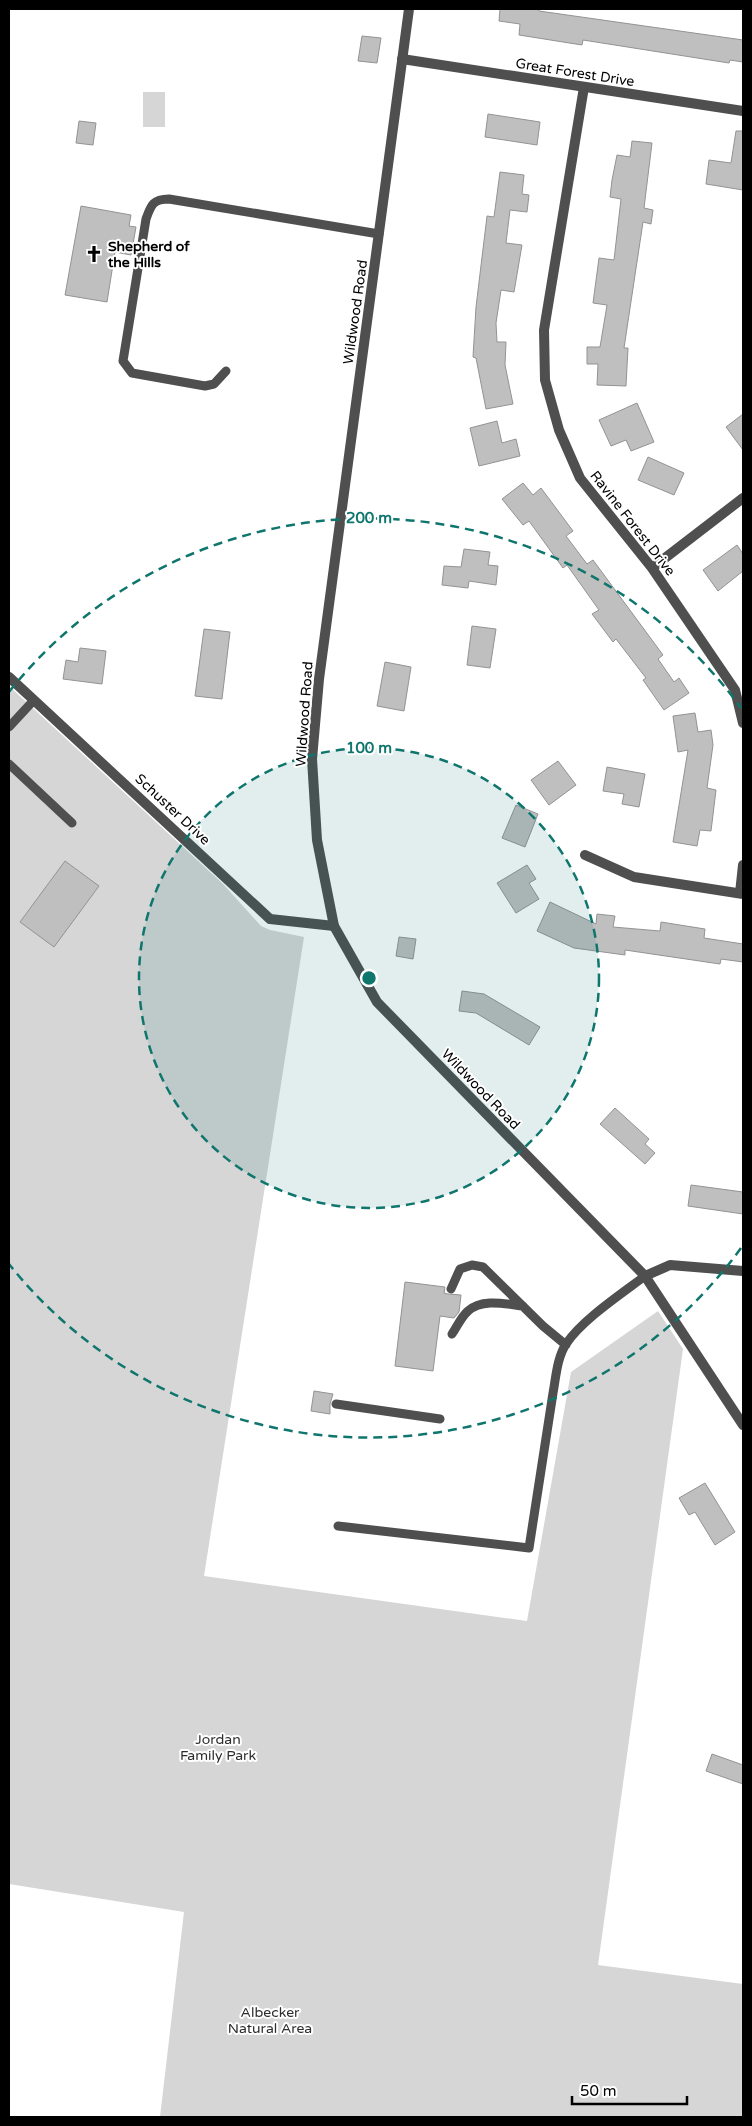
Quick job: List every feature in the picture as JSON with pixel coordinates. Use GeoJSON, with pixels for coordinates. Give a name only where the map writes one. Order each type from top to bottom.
{"type":"FeatureCollection","features":[{"type":"Feature","properties":{"kind":"street","name":"Wildwood Road"},"geometry":{"type":"LineString","coordinates":[[409,9],[319,679],[312,759],[316,840],[334,926],[377,1002],[645,1276],[743,1425]]}},
{"type":"Feature","properties":{"kind":"street","name":"Great Forest Drive"},"geometry":{"type":"LineString","coordinates":[[402,59],[743,111]]}},
{"type":"Feature","properties":{"kind":"street","name":"Ravine Forest Drive"},"geometry":{"type":"LineString","coordinates":[[584,87],[544,330],[545,380],[559,430],[580,478],[652,568],[735,690],[743,723]]}},
{"type":"Feature","properties":{"kind":"street"},"geometry":{"type":"LineString","coordinates":[[652,568],[743,498]]}},
{"type":"Feature","properties":{"kind":"street","name":"Schuster Drive"},"geometry":{"type":"LineString","coordinates":[[9,677],[270,919],[334,926]]}},
{"type":"Feature","properties":{"kind":"street"},"geometry":{"type":"LineString","coordinates":[[585,855],[634,877],[741,893],[743,865]]}},
{"type":"Feature","properties":{"kind":"street"},"geometry":{"type":"LineString","coordinates":[[645,1276],[670,1265],[743,1271]]}},
{"type":"Feature","properties":{"kind":"lane"},"geometry":{"type":"LineString","coordinates":[[226,371],[214,384],[205,386],[132,373],[123,360],[146,219],[152,203],[159,199],[169,199],[379,234]]}},
{"type":"Feature","properties":{"kind":"lane"},"geometry":{"type":"LineString","coordinates":[[9,727],[34,700]]}},
{"type":"Feature","properties":{"kind":"lane"},"geometry":{"type":"LineString","coordinates":[[9,764],[72,823]]}},
{"type":"Feature","properties":{"kind":"lane"},"geometry":{"type":"LineString","coordinates":[[451,1289],[460,1269],[472,1266],[483,1267],[566,1345]]}},
{"type":"Feature","properties":{"kind":"lane"},"geometry":{"type":"LineString","coordinates":[[338,1526],[529,1548],[551,1401],[558,1367],[566,1345],[591,1319],[645,1276]]}},
{"type":"Feature","properties":{"kind":"lane"},"geometry":{"type":"LineString","coordinates":[[452,1334],[468,1310],[480,1304],[497,1302],[523,1306]]}},
{"type":"Feature","properties":{"kind":"lane"},"geometry":{"type":"LineString","coordinates":[[336,1404],[440,1419]]}},
{"type":"Feature","properties":{"kind":"green space"},"geometry":{"type":"Polygon","coordinates":[[[143,92],[165,92],[165,127],[143,127],[143,92]]]}},
{"type":"Feature","properties":{"kind":"green space","name":"Jordan Family Park"},"geometry":{"type":"Polygon","coordinates":[[[9,686],[223,884],[261,926],[270,930],[304,937],[204,1576],[527,1621],[571,1372],[658,1311],[683,1349],[598,1965],[743,1984],[743,2117],[160,2117],[184,1912],[9,1884],[9,686]]]}},
{"type":"Feature","properties":{"kind":"building"},"geometry":{"type":"Polygon","coordinates":[[[500,9],[539,9],[539,11],[743,40],[743,62],[730,60],[729,63],[583,40],[582,45],[519,35],[520,24],[499,21],[500,9]]]}},
{"type":"Feature","properties":{"kind":"building"},"geometry":{"type":"Polygon","coordinates":[[[362,36],[381,38],[377,63],[358,61],[362,36]]]}},
{"type":"Feature","properties":{"kind":"building"},"geometry":{"type":"Polygon","coordinates":[[[488,114],[540,122],[537,145],[485,137],[488,114]]]}},
{"type":"Feature","properties":{"kind":"building"},"geometry":{"type":"Polygon","coordinates":[[[79,121],[96,123],[93,145],[76,143],[79,121]]]}},
{"type":"Feature","properties":{"kind":"building"},"geometry":{"type":"Polygon","coordinates":[[[736,131],[743,131],[743,190],[706,184],[709,160],[731,163],[736,131]]]}},
{"type":"Feature","properties":{"kind":"building"},"geometry":{"type":"Polygon","coordinates":[[[632,141],[652,143],[644,208],[653,210],[651,224],[643,222],[624,348],[628,348],[626,386],[597,385],[598,364],[587,364],[587,347],[600,347],[607,305],[593,303],[599,258],[614,260],[621,199],[610,197],[612,180],[617,155],[630,157],[632,141]]]}},
{"type":"Feature","properties":{"kind":"building"},"geometry":{"type":"Polygon","coordinates":[[[500,172],[524,175],[522,194],[529,195],[527,212],[510,210],[506,243],[522,245],[514,292],[501,290],[496,323],[497,342],[506,342],[505,365],[513,404],[486,409],[476,358],[473,357],[476,307],[487,216],[494,217],[500,172]]]}},
{"type":"Feature","properties":{"kind":"building","name":"Shepherd of the Hills"},"geometry":{"type":"Polygon","coordinates":[[[81,206],[131,215],[129,226],[136,227],[131,255],[115,252],[107,302],[65,295],[81,206]]]}},
{"type":"Feature","properties":{"kind":"building"},"geometry":{"type":"Polygon","coordinates":[[[637,403],[654,442],[631,451],[626,440],[611,446],[599,420],[637,403]]]}},
{"type":"Feature","properties":{"kind":"building"},"geometry":{"type":"Polygon","coordinates":[[[743,414],[743,450],[726,427],[743,414]]]}},
{"type":"Feature","properties":{"kind":"building"},"geometry":{"type":"Polygon","coordinates":[[[497,421],[502,443],[516,439],[520,456],[479,466],[470,428],[497,421]]]}},
{"type":"Feature","properties":{"kind":"building"},"geometry":{"type":"Polygon","coordinates":[[[648,457],[684,473],[674,495],[638,480],[648,457]]]}},
{"type":"Feature","properties":{"kind":"building"},"geometry":{"type":"Polygon","coordinates":[[[523,483],[533,495],[541,488],[573,531],[566,536],[587,564],[593,560],[663,655],[658,659],[674,682],[679,678],[689,693],[664,710],[643,680],[646,678],[616,639],[613,642],[592,614],[599,610],[567,565],[563,568],[529,521],[523,525],[502,499],[523,483]]]}},
{"type":"Feature","properties":{"kind":"building"},"geometry":{"type":"Polygon","coordinates":[[[737,545],[743,554],[743,571],[718,591],[703,570],[737,545]]]}},
{"type":"Feature","properties":{"kind":"building"},"geometry":{"type":"Polygon","coordinates":[[[464,549],[490,552],[488,565],[498,566],[496,585],[469,581],[468,588],[442,585],[444,566],[461,567],[464,549]]]}},
{"type":"Feature","properties":{"kind":"building"},"geometry":{"type":"Polygon","coordinates":[[[472,626],[496,629],[490,668],[467,665],[472,626]]]}},
{"type":"Feature","properties":{"kind":"building"},"geometry":{"type":"Polygon","coordinates":[[[204,629],[230,632],[222,699],[195,696],[204,629]]]}},
{"type":"Feature","properties":{"kind":"building"},"geometry":{"type":"Polygon","coordinates":[[[80,648],[106,651],[102,684],[63,679],[66,660],[78,662],[80,648]]]}},
{"type":"Feature","properties":{"kind":"building"},"geometry":{"type":"Polygon","coordinates":[[[385,662],[411,667],[404,711],[377,706],[385,662]]]}},
{"type":"Feature","properties":{"kind":"building"},"geometry":{"type":"Polygon","coordinates":[[[695,713],[698,732],[711,730],[713,745],[707,788],[716,790],[711,831],[700,830],[697,846],[673,842],[688,750],[678,752],[673,716],[695,713]]]}},
{"type":"Feature","properties":{"kind":"building"},"geometry":{"type":"Polygon","coordinates":[[[558,761],[576,785],[549,805],[531,780],[558,761]]]}},
{"type":"Feature","properties":{"kind":"building"},"geometry":{"type":"Polygon","coordinates":[[[607,767],[645,774],[639,807],[622,804],[624,794],[603,791],[607,767]]]}},
{"type":"Feature","properties":{"kind":"building"},"geometry":{"type":"Polygon","coordinates":[[[516,805],[538,814],[525,847],[502,838],[516,805]]]}},
{"type":"Feature","properties":{"kind":"building"},"geometry":{"type":"Polygon","coordinates":[[[65,861],[99,886],[54,947],[20,922],[65,861]]]}},
{"type":"Feature","properties":{"kind":"building"},"geometry":{"type":"Polygon","coordinates":[[[527,865],[536,879],[529,883],[539,899],[516,913],[497,883],[527,865]]]}},
{"type":"Feature","properties":{"kind":"building"},"geometry":{"type":"Polygon","coordinates":[[[550,902],[596,924],[597,914],[615,916],[613,927],[660,931],[661,922],[705,929],[704,938],[743,944],[743,962],[721,959],[720,964],[625,950],[625,955],[574,948],[537,931],[550,902]]]}},
{"type":"Feature","properties":{"kind":"building"},"geometry":{"type":"Polygon","coordinates":[[[399,937],[416,939],[413,959],[396,956],[399,937]]]}},
{"type":"Feature","properties":{"kind":"building"},"geometry":{"type":"Polygon","coordinates":[[[462,991],[484,994],[540,1027],[529,1045],[476,1013],[459,1011],[462,991]]]}},
{"type":"Feature","properties":{"kind":"building"},"geometry":{"type":"Polygon","coordinates":[[[615,1108],[649,1139],[645,1144],[655,1153],[645,1164],[600,1124],[615,1108]]]}},
{"type":"Feature","properties":{"kind":"building"},"geometry":{"type":"Polygon","coordinates":[[[691,1185],[743,1192],[743,1214],[688,1206],[691,1185]]]}},
{"type":"Feature","properties":{"kind":"building"},"geometry":{"type":"Polygon","coordinates":[[[405,1282],[445,1287],[444,1293],[461,1295],[459,1312],[454,1318],[440,1316],[433,1371],[395,1366],[405,1282]]]}},
{"type":"Feature","properties":{"kind":"building"},"geometry":{"type":"Polygon","coordinates":[[[314,1391],[333,1394],[330,1414],[311,1411],[314,1391]]]}},
{"type":"Feature","properties":{"kind":"building"},"geometry":{"type":"Polygon","coordinates":[[[705,1483],[735,1532],[715,1545],[695,1512],[689,1515],[679,1498],[705,1483]]]}},
{"type":"Feature","properties":{"kind":"building"},"geometry":{"type":"Polygon","coordinates":[[[712,1754],[743,1765],[743,1784],[706,1771],[712,1754]]]}},
{"type":"Feature","properties":{"kind":"place","name":"Shepherd of the Hills"},"geometry":{"type":"Point","coordinates":[94,254]}},
{"type":"Feature","properties":{"kind":"park label","name":"Albecker Natural Area"},"geometry":{"type":"Point","coordinates":[270,2020]}}]}
